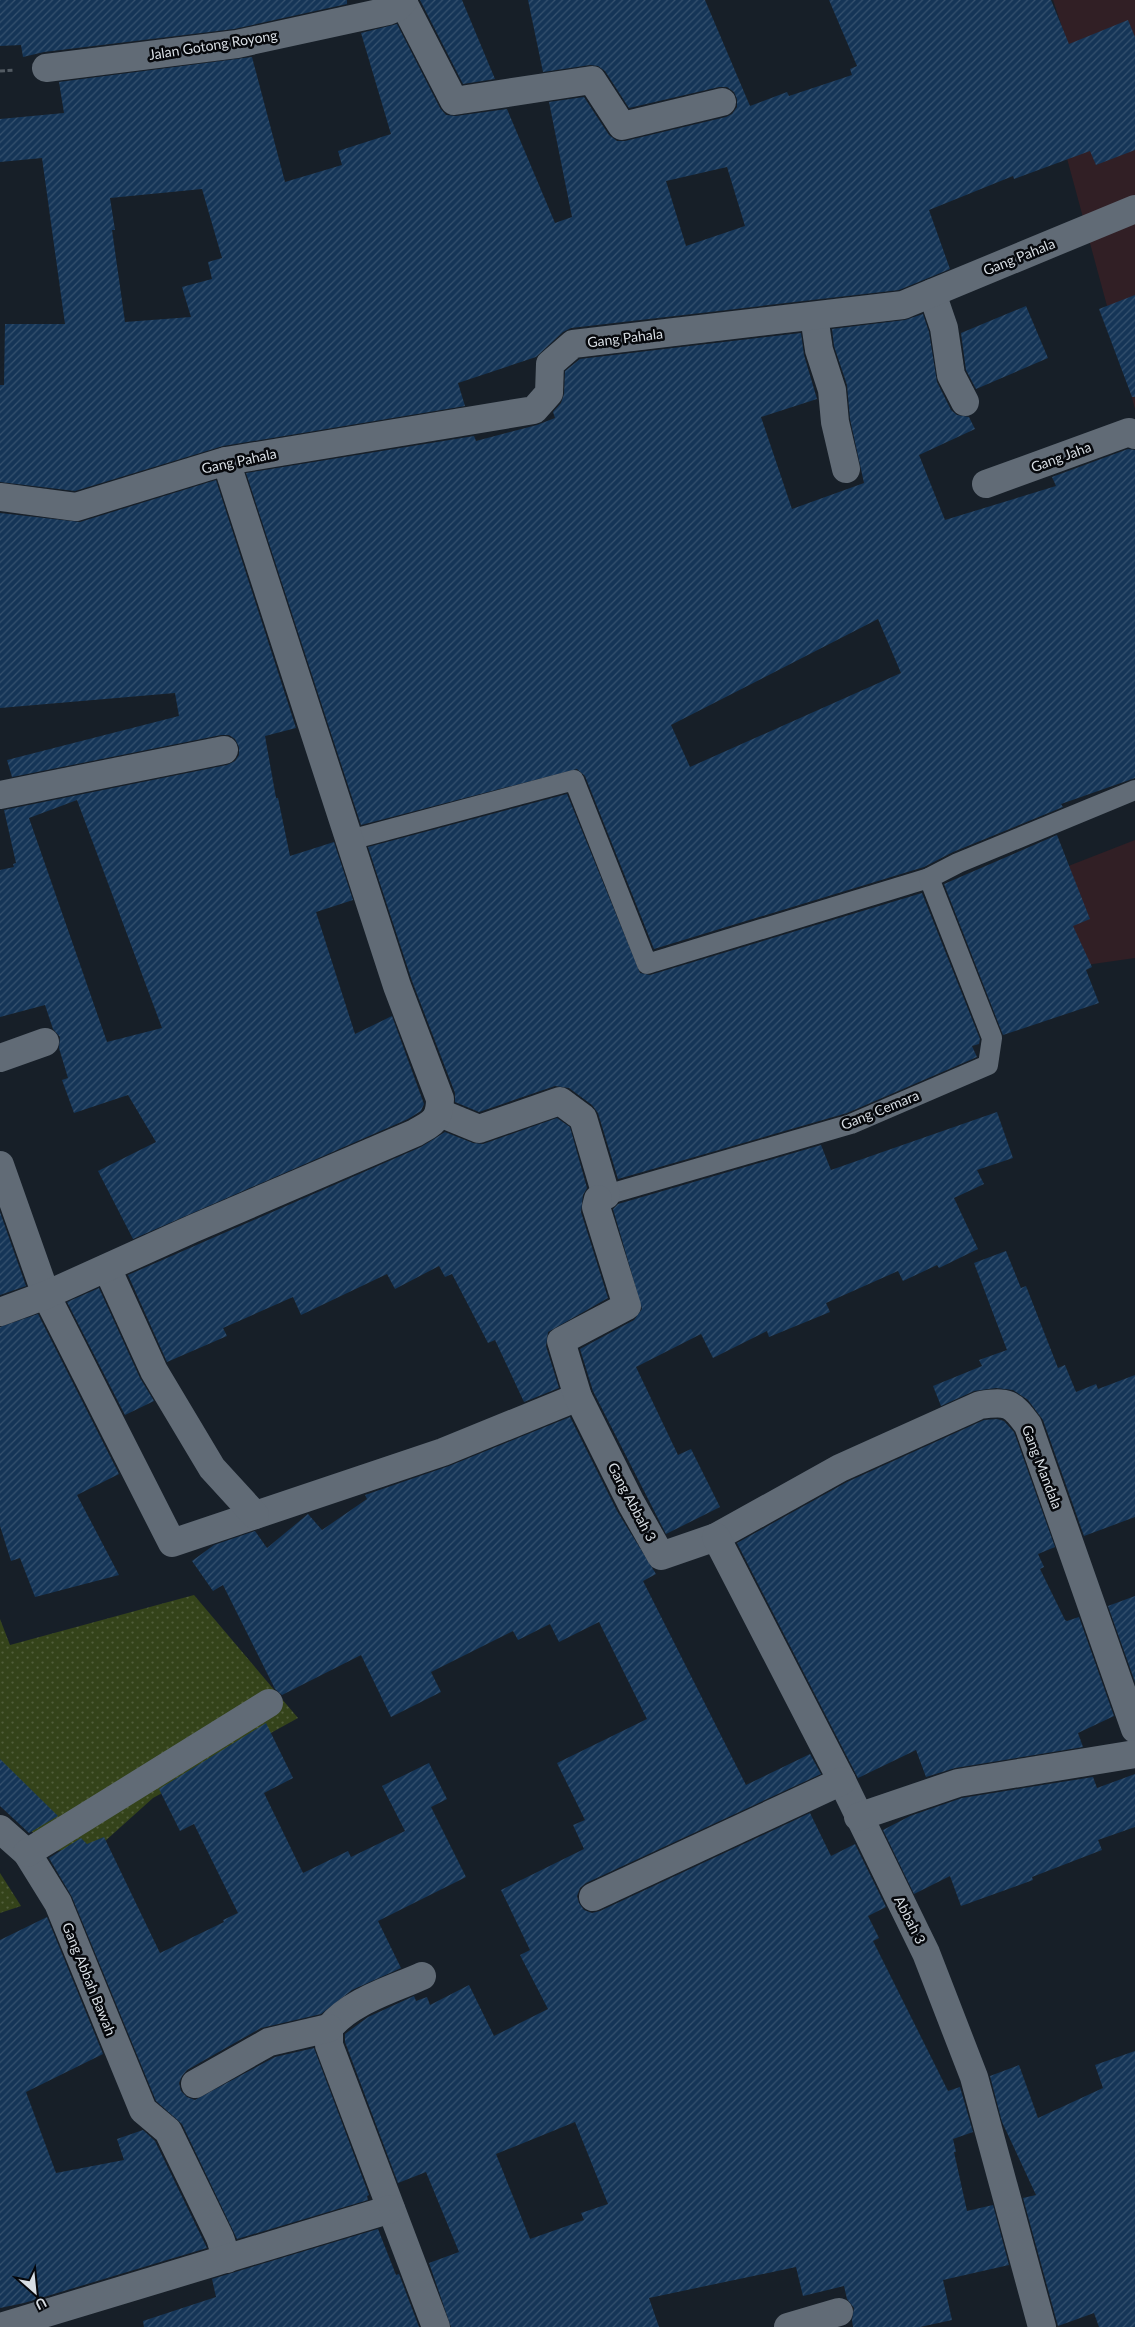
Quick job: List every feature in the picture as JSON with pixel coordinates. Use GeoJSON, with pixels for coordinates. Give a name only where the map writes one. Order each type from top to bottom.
{"type":"FeatureCollection","features":[{"type":"Feature","properties":{"kind":"street","name":"Jalan Gotong Royong"},"geometry":{"type":"LineString","coordinates":[[46,68],[237,44],[388,11],[398,7],[404,1]]}},
{"type":"Feature","properties":{"kind":"street"},"geometry":{"type":"LineString","coordinates":[[404,1],[454,101],[592,80],[622,126],[722,102]]}},
{"type":"Feature","properties":{"kind":"street","name":"Gang Pahala"},"geometry":{"type":"LineString","coordinates":[[0,497],[76,507],[226,461],[534,410],[549,393],[550,364],[573,344],[903,305],[1135,209]]}},
{"type":"Feature","properties":{"kind":"street"},"geometry":{"type":"LineString","coordinates":[[932,293],[944,328],[951,374],[965,402]]}},
{"type":"Feature","properties":{"kind":"street"},"geometry":{"type":"LineString","coordinates":[[814,316],[819,350],[832,390],[835,422],[846,469]]}},
{"type":"Feature","properties":{"kind":"street","name":"Gang Jaha"},"geometry":{"type":"LineString","coordinates":[[986,484],[1129,432],[1135,435]]}},
{"type":"Feature","properties":{"kind":"street"},"geometry":{"type":"LineString","coordinates":[[0,1312],[46,1296],[192,1229],[415,1133],[431,1124],[440,1113],[440,1099],[397,986],[226,461]]}},
{"type":"Feature","properties":{"kind":"street"},"geometry":{"type":"LineString","coordinates":[[0,794],[224,750]]}},
{"type":"Feature","properties":{"kind":"street"},"geometry":{"type":"LineString","coordinates":[[0,1058],[45,1042]]}},
{"type":"Feature","properties":{"kind":"street"},"geometry":{"type":"LineString","coordinates":[[0,1165],[46,1296],[172,1543],[443,1452],[578,1397],[562,1341],[627,1306],[596,1208],[602,1197],[583,1118],[560,1101],[479,1129],[440,1113]]}},
{"type":"Feature","properties":{"kind":"street"},"geometry":{"type":"LineString","coordinates":[[107,1268],[154,1372],[212,1468],[255,1515]]}},
{"type":"Feature","properties":{"kind":"street","name":"Gang Abbah 3"},"geometry":{"type":"LineString","coordinates":[[578,1397],[631,1504],[661,1556],[716,1537]]}},
{"type":"Feature","properties":{"kind":"street","name":"Gang Mandala"},"geometry":{"type":"LineString","coordinates":[[716,1537],[840,1468],[980,1405],[1002,1402],[1016,1408],[1028,1426],[1135,1729]]}},
{"type":"Feature","properties":{"kind":"street","name":"Abbah 3"},"geometry":{"type":"LineString","coordinates":[[716,1537],[842,1781],[926,1953],[974,2077],[1042,2327]]}},
{"type":"Feature","properties":{"kind":"street"},"geometry":{"type":"LineString","coordinates":[[27,1853],[268,1703]]}},
{"type":"Feature","properties":{"kind":"street"},"geometry":{"type":"LineString","coordinates":[[858,1817],[958,1783],[1135,1754]]}},
{"type":"Feature","properties":{"kind":"street"},"geometry":{"type":"LineString","coordinates":[[593,1897],[842,1781]]}},
{"type":"Feature","properties":{"kind":"street","name":"Gang Abbah Bawah"},"geometry":{"type":"LineString","coordinates":[[0,1829],[27,1853],[58,1903],[143,2110],[168,2131],[220,2238],[227,2259]]}},
{"type":"Feature","properties":{"kind":"street"},"geometry":{"type":"LineString","coordinates":[[195,2084],[269,2042],[329,2028],[351,2008],[422,1976]]}},
{"type":"Feature","properties":{"kind":"street"},"geometry":{"type":"LineString","coordinates":[[329,2028],[329,2045],[436,2327]]}},
{"type":"Feature","properties":{"kind":"street"},"geometry":{"type":"LineString","coordinates":[[0,2327],[391,2209]]}},
{"type":"Feature","properties":{"kind":"street"},"geometry":{"type":"LineString","coordinates":[[788,2327],[839,2312]]}},
{"type":"Feature","properties":{"kind":"lane"},"geometry":{"type":"LineString","coordinates":[[350,840],[574,780],[647,964],[929,878],[1135,790]]}},
{"type":"Feature","properties":{"kind":"lane","name":"Gang Cemara"},"geometry":{"type":"LineString","coordinates":[[602,1197],[851,1124],[988,1065],[992,1038],[929,878]]}},
{"type":"Feature","properties":{"kind":"shaded area"},"geometry":{"type":"Polygon","coordinates":[[[1053,0],[1135,0],[1135,409],[1040,59],[1070,51],[1053,0]]]}},
{"type":"Feature","properties":{"kind":"shaded area"},"geometry":{"type":"Polygon","coordinates":[[[1135,840],[1135,958],[1079,966],[1053,872],[1135,840]]]}},
{"type":"Feature","properties":{"kind":"green space"},"geometry":{"type":"Polygon","coordinates":[[[194,1595],[298,1718],[153,1798],[104,1842],[51,1852],[0,1797],[0,1619],[10,1645],[194,1595]]]}},
{"type":"Feature","properties":{"kind":"green space"},"geometry":{"type":"Polygon","coordinates":[[[0,1873],[21,1906],[0,1913],[0,1873]]]}},
{"type":"Feature","properties":{"kind":"building"},"geometry":{"type":"Polygon","coordinates":[[[0,0],[347,0],[347,4],[234,29],[44,52],[23,57],[21,45],[0,46],[0,0]]]}},
{"type":"Feature","properties":{"kind":"building"},"geometry":{"type":"Polygon","coordinates":[[[420,0],[462,0],[495,79],[463,84],[420,0]]]}},
{"type":"Feature","properties":{"kind":"building"},"geometry":{"type":"Polygon","coordinates":[[[528,0],[705,0],[750,106],[787,92],[789,96],[852,75],[850,69],[857,66],[829,0],[1051,0],[1069,44],[1128,20],[1135,37],[1135,150],[1096,165],[1090,151],[1014,179],[1013,176],[929,210],[950,269],[899,290],[571,328],[563,332],[536,357],[458,383],[465,406],[223,446],[75,491],[0,482],[0,385],[4,385],[5,324],[65,324],[42,158],[0,162],[0,119],[64,113],[59,82],[252,57],[285,182],[342,165],[338,151],[391,134],[361,33],[397,24],[440,108],[446,115],[456,116],[507,109],[555,223],[572,217],[549,102],[584,97],[609,135],[617,141],[625,141],[726,117],[732,114],[737,107],[737,99],[734,92],[727,87],[719,87],[629,108],[605,71],[598,66],[590,65],[543,72],[528,0]],[[727,167],[666,181],[686,246],[745,226],[727,167]],[[202,189],[110,198],[115,230],[112,230],[125,322],[191,317],[182,287],[212,279],[208,262],[222,258],[202,189]]]}},
{"type":"Feature","properties":{"kind":"building"},"geometry":{"type":"Polygon","coordinates":[[[1135,295],[1135,397],[1132,397],[1099,309],[1135,295]]]}},
{"type":"Feature","properties":{"kind":"building"},"geometry":{"type":"Polygon","coordinates":[[[1026,306],[1048,358],[976,389],[966,370],[961,333],[1026,306]]]}},
{"type":"Feature","properties":{"kind":"building"},"geometry":{"type":"Polygon","coordinates":[[[923,314],[929,332],[937,382],[951,410],[957,415],[969,417],[975,429],[919,455],[945,520],[1056,486],[1052,477],[1128,449],[1135,450],[1135,778],[1061,804],[1063,807],[953,852],[924,867],[654,949],[585,776],[577,769],[361,825],[246,473],[474,436],[476,441],[537,425],[555,418],[553,412],[561,403],[564,394],[565,371],[580,359],[801,333],[804,355],[817,399],[761,417],[792,509],[864,483],[850,419],[847,385],[834,346],[832,329],[905,320],[923,314]],[[878,619],[671,725],[690,767],[901,673],[878,619]]]}},
{"type":"Feature","properties":{"kind":"building"},"geometry":{"type":"Polygon","coordinates":[[[216,480],[296,728],[265,736],[276,798],[278,798],[290,856],[334,842],[353,900],[316,912],[355,1034],[392,1016],[424,1104],[421,1111],[408,1119],[133,1239],[98,1171],[156,1142],[128,1095],[74,1113],[62,1080],[68,1078],[59,1048],[60,1037],[53,1029],[45,1005],[0,1017],[0,870],[14,867],[13,864],[16,863],[4,810],[227,765],[235,761],[239,755],[239,747],[235,739],[229,735],[221,735],[12,777],[7,760],[179,716],[175,693],[0,708],[0,513],[80,522],[216,480]],[[77,800],[29,818],[107,1042],[162,1028],[77,800]]]}},
{"type":"Feature","properties":{"kind":"building"},"geometry":{"type":"Polygon","coordinates":[[[567,794],[640,973],[650,975],[922,893],[980,1039],[979,1044],[972,1046],[977,1057],[847,1113],[618,1179],[598,1113],[592,1105],[569,1088],[555,1086],[479,1112],[455,1102],[455,1093],[412,981],[368,847],[567,794]]]}},
{"type":"Feature","properties":{"kind":"building"},"geometry":{"type":"Polygon","coordinates":[[[1057,835],[1090,919],[1073,926],[1092,967],[1086,970],[1099,1003],[1003,1035],[944,884],[1057,835]]]}},
{"type":"Feature","properties":{"kind":"building"},"geometry":{"type":"Polygon","coordinates":[[[997,1112],[1013,1158],[977,1170],[984,1184],[954,1198],[978,1249],[939,1268],[937,1265],[903,1281],[898,1271],[826,1303],[830,1312],[769,1337],[767,1331],[713,1358],[701,1334],[636,1367],[678,1455],[691,1449],[720,1507],[666,1534],[593,1391],[580,1349],[634,1320],[642,1309],[613,1209],[618,1204],[821,1145],[831,1170],[997,1112]]]}},
{"type":"Feature","properties":{"kind":"building"},"geometry":{"type":"Polygon","coordinates":[[[557,1118],[570,1127],[587,1188],[583,1195],[581,1212],[608,1298],[548,1332],[546,1346],[559,1388],[524,1402],[495,1340],[488,1343],[452,1274],[445,1277],[439,1266],[395,1289],[387,1274],[301,1315],[293,1297],[223,1328],[227,1336],[167,1362],[128,1275],[421,1147],[445,1132],[473,1143],[483,1144],[557,1118]]]}},
{"type":"Feature","properties":{"kind":"building"},"geometry":{"type":"Polygon","coordinates":[[[0,1212],[26,1286],[0,1295],[0,1212]]]}},
{"type":"Feature","properties":{"kind":"building"},"geometry":{"type":"Polygon","coordinates":[[[1006,1251],[1021,1288],[1026,1286],[1058,1368],[1065,1365],[1076,1392],[1096,1384],[1098,1389],[1135,1375],[1135,1517],[1084,1536],[1043,1420],[1028,1400],[1013,1390],[996,1388],[974,1391],[941,1406],[933,1386],[982,1366],[979,1360],[1007,1350],[974,1263],[1006,1251]]]}},
{"type":"Feature","properties":{"kind":"building"},"geometry":{"type":"Polygon","coordinates":[[[99,1288],[140,1378],[154,1401],[125,1415],[67,1302],[99,1288]]]}},
{"type":"Feature","properties":{"kind":"building"},"geometry":{"type":"Polygon","coordinates":[[[38,1314],[119,1474],[77,1495],[119,1575],[35,1597],[20,1558],[11,1561],[0,1526],[0,1327],[38,1314]]]}},
{"type":"Feature","properties":{"kind":"building"},"geometry":{"type":"Polygon","coordinates":[[[570,1417],[617,1511],[656,1574],[643,1581],[746,1785],[810,1754],[821,1774],[586,1883],[580,1888],[577,1896],[584,1910],[592,1913],[600,1911],[810,1813],[831,1856],[855,1844],[886,1907],[868,1916],[879,1938],[873,1941],[948,2091],[960,2087],[973,2132],[953,2139],[967,2211],[993,2205],[1009,2265],[943,2280],[952,2320],[920,2327],[853,2327],[854,2308],[847,2299],[844,2286],[803,2296],[796,2267],[649,2298],[659,2327],[451,2327],[429,2263],[459,2252],[426,2172],[398,2183],[345,2042],[345,2034],[368,2017],[414,1996],[416,2001],[427,1997],[430,2005],[469,1985],[494,2036],[548,2009],[520,1955],[530,1950],[501,1890],[584,1849],[573,1825],[585,1820],[557,1763],[647,1719],[599,1622],[559,1642],[550,1624],[518,1640],[513,1631],[431,1672],[441,1692],[391,1717],[361,1655],[282,1695],[275,1689],[223,1585],[213,1591],[192,1561],[214,1545],[255,1531],[267,1548],[308,1514],[322,1530],[367,1499],[365,1495],[449,1466],[570,1417]],[[575,2122],[496,2154],[530,2239],[584,2220],[581,2213],[608,2204],[575,2122]]]}},
{"type":"Feature","properties":{"kind":"building"},"geometry":{"type":"Polygon","coordinates":[[[997,1419],[1004,1421],[1014,1432],[1055,1547],[1038,1554],[1044,1567],[1040,1569],[1065,1620],[1079,1617],[1114,1716],[1078,1733],[1083,1747],[955,1768],[926,1777],[916,1750],[858,1778],[737,1543],[847,1482],[984,1420],[997,1419]]]}},
{"type":"Feature","properties":{"kind":"building"},"geometry":{"type":"Polygon","coordinates":[[[1135,1596],[1135,1682],[1108,1606],[1135,1596]]]}},
{"type":"Feature","properties":{"kind":"building"},"geometry":{"type":"Polygon","coordinates":[[[266,1723],[293,1778],[264,1793],[303,1873],[348,1851],[351,1857],[405,1831],[382,1786],[429,1763],[447,1799],[431,1807],[466,1877],[378,1921],[401,1968],[352,1990],[321,2014],[261,2028],[187,2070],[182,2076],[179,2083],[181,2091],[187,2097],[195,2100],[275,2057],[314,2048],[369,2195],[367,2196],[368,2200],[237,2239],[182,2124],[156,2101],[72,1897],[49,1858],[81,1838],[87,1844],[104,1837],[160,1953],[224,1922],[223,1920],[238,1913],[194,1824],[180,1831],[159,1789],[266,1723]]]}},
{"type":"Feature","properties":{"kind":"building"},"geometry":{"type":"Polygon","coordinates":[[[0,1759],[58,1816],[29,1833],[0,1806],[0,1759]]]}},
{"type":"Feature","properties":{"kind":"building"},"geometry":{"type":"Polygon","coordinates":[[[1135,1774],[1135,1827],[1098,1840],[1102,1850],[1032,1877],[1033,1880],[961,1906],[950,1876],[914,1894],[883,1830],[910,1816],[962,1798],[1093,1777],[1097,1788],[1135,1774]]]}},
{"type":"Feature","properties":{"kind":"building"},"geometry":{"type":"Polygon","coordinates":[[[47,1917],[103,2054],[26,2092],[56,2173],[124,2160],[117,2139],[143,2130],[155,2141],[207,2248],[24,2303],[0,2308],[0,1940],[47,1917]]]}},
{"type":"Feature","properties":{"kind":"building"},"geometry":{"type":"Polygon","coordinates":[[[1135,2051],[1135,2327],[1099,2327],[1094,2313],[1058,2326],[1023,2198],[1036,2195],[1002,2122],[990,2076],[1019,2065],[1038,2118],[1103,2088],[1095,2065],[1135,2051]]]}},
{"type":"Feature","properties":{"kind":"building"},"geometry":{"type":"Polygon","coordinates":[[[378,2229],[396,2275],[399,2274],[419,2327],[144,2327],[143,2321],[216,2297],[212,2279],[378,2229]]]}}]}
